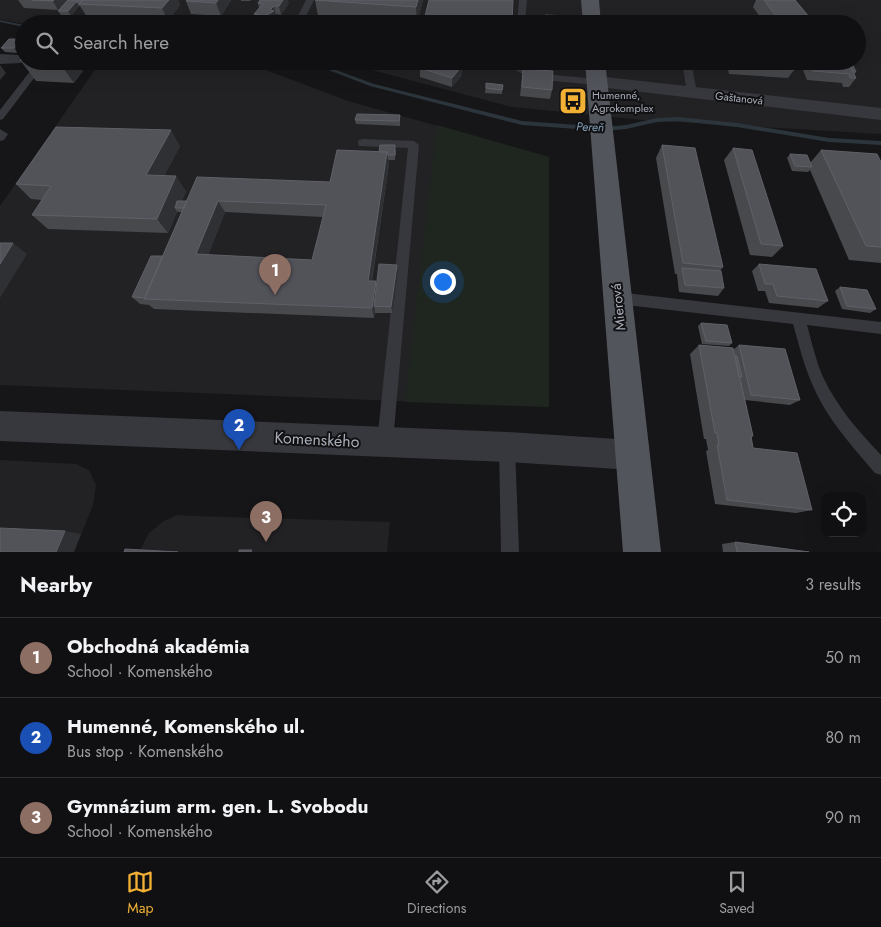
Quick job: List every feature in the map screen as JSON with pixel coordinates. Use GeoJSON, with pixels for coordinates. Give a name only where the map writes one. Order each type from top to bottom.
{"type":"FeatureCollection","features":[{"type":"Feature","properties":{"kind":"main road"},"geometry":{"type":"LineString","coordinates":[[590,0],[591,15]]}},
{"type":"Feature","properties":{"kind":"main road","name":"Mierová"},"geometry":{"type":"LineString","coordinates":[[596,70],[642,552]]}},
{"type":"Feature","properties":{"kind":"street","name":"Gaštanová"},"geometry":{"type":"LineString","coordinates":[[597,82],[881,114]]}},
{"type":"Feature","properties":{"kind":"street","name":"Komenského"},"geometry":{"type":"LineString","coordinates":[[0,426],[507,447],[633,455]]}},
{"type":"Feature","properties":{"kind":"lane"},"geometry":{"type":"LineString","coordinates":[[302,15],[310,0]]}},
{"type":"Feature","properties":{"kind":"lane"},"geometry":{"type":"LineString","coordinates":[[522,15],[524,0]]}},
{"type":"Feature","properties":{"kind":"lane"},"geometry":{"type":"LineString","coordinates":[[0,117],[37,70]]}},
{"type":"Feature","properties":{"kind":"lane"},"geometry":{"type":"LineString","coordinates":[[524,70],[531,76],[597,82]]}},
{"type":"Feature","properties":{"kind":"lane"},"geometry":{"type":"LineString","coordinates":[[688,70],[692,93]]}},
{"type":"Feature","properties":{"kind":"lane"},"geometry":{"type":"LineString","coordinates":[[0,132],[3,134],[0,138]]}},
{"type":"Feature","properties":{"kind":"lane"},"geometry":{"type":"LineString","coordinates":[[363,143],[414,145],[386,442]]}},
{"type":"Feature","properties":{"kind":"lane"},"geometry":{"type":"LineString","coordinates":[[617,298],[881,328]]}},
{"type":"Feature","properties":{"kind":"lane"},"geometry":{"type":"LineString","coordinates":[[798,318],[813,371],[829,403],[863,448],[881,467]]}},
{"type":"Feature","properties":{"kind":"lane"},"geometry":{"type":"LineString","coordinates":[[507,447],[510,552]]}},
{"type":"Feature","properties":{"kind":"shaded area"},"geometry":{"type":"Polygon","coordinates":[[[0,0],[881,0],[881,134],[643,120],[512,107],[372,70],[866,70],[866,15],[15,15],[15,22],[0,19],[0,0]]]}},
{"type":"Feature","properties":{"kind":"shaded area"},"geometry":{"type":"Polygon","coordinates":[[[95,70],[266,70],[348,101],[549,157],[549,407],[0,385],[0,206],[95,70]]]}},
{"type":"Feature","properties":{"kind":"shaded area"},"geometry":{"type":"Polygon","coordinates":[[[437,125],[549,157],[549,407],[405,402],[437,125]]]}},
{"type":"Feature","properties":{"kind":"shaded area"},"geometry":{"type":"Polygon","coordinates":[[[0,460],[76,464],[89,470],[96,485],[93,505],[74,552],[0,552],[0,460]]]}},
{"type":"Feature","properties":{"kind":"shaded area"},"geometry":{"type":"Polygon","coordinates":[[[177,515],[390,522],[387,552],[139,552],[149,533],[164,521],[177,515]]]}},
{"type":"Feature","properties":{"kind":"building"},"geometry":{"type":"Polygon","coordinates":[[[68,0],[83,0],[76,2],[68,11],[58,11],[68,0]]]}},
{"type":"Feature","properties":{"kind":"building"},"geometry":{"type":"Polygon","coordinates":[[[83,0],[169,0],[162,8],[79,4],[83,0]]]}},
{"type":"Feature","properties":{"kind":"building"},"geometry":{"type":"Polygon","coordinates":[[[187,0],[218,0],[216,3],[187,0]]]}},
{"type":"Feature","properties":{"kind":"building"},"geometry":{"type":"Polygon","coordinates":[[[260,0],[283,0],[279,6],[274,6],[270,10],[274,11],[267,15],[254,14],[263,4],[258,3],[260,0]]]}},
{"type":"Feature","properties":{"kind":"building"},"geometry":{"type":"Polygon","coordinates":[[[315,0],[418,0],[416,7],[315,0]]]}},
{"type":"Feature","properties":{"kind":"building"},"geometry":{"type":"Polygon","coordinates":[[[429,0],[513,0],[512,15],[425,15],[429,0]]]}},
{"type":"Feature","properties":{"kind":"building"},"geometry":{"type":"Polygon","coordinates":[[[764,0],[795,0],[808,15],[775,15],[764,0]]]}},
{"type":"Feature","properties":{"kind":"building"},"geometry":{"type":"Polygon","coordinates":[[[9,39],[15,39],[14,48],[1,48],[9,39]]]}},
{"type":"Feature","properties":{"kind":"building"},"geometry":{"type":"Polygon","coordinates":[[[426,70],[459,70],[452,78],[426,70]]]}},
{"type":"Feature","properties":{"kind":"building"},"geometry":{"type":"Polygon","coordinates":[[[523,70],[553,71],[552,90],[522,87],[523,70]]]}},
{"type":"Feature","properties":{"kind":"building"},"geometry":{"type":"Polygon","coordinates":[[[852,70],[856,78],[850,78],[849,74],[813,71],[852,70]]]}},
{"type":"Feature","properties":{"kind":"building"},"geometry":{"type":"Polygon","coordinates":[[[486,83],[503,85],[502,90],[486,88],[486,83]]]}},
{"type":"Feature","properties":{"kind":"building"},"geometry":{"type":"Polygon","coordinates":[[[357,114],[400,115],[399,121],[355,120],[357,114]]]}},
{"type":"Feature","properties":{"kind":"building"},"geometry":{"type":"Polygon","coordinates":[[[56,127],[171,130],[146,175],[176,176],[157,219],[32,215],[51,186],[16,184],[56,127]]]}},
{"type":"Feature","properties":{"kind":"building"},"geometry":{"type":"Polygon","coordinates":[[[380,145],[395,145],[395,155],[379,152],[380,145]]]}},
{"type":"Feature","properties":{"kind":"building"},"geometry":{"type":"Polygon","coordinates":[[[662,145],[695,148],[723,267],[683,263],[662,145]]]}},
{"type":"Feature","properties":{"kind":"building"},"geometry":{"type":"Polygon","coordinates":[[[733,148],[752,150],[783,246],[761,244],[733,148]]]}},
{"type":"Feature","properties":{"kind":"building"},"geometry":{"type":"Polygon","coordinates":[[[337,150],[387,152],[368,281],[376,281],[372,308],[144,299],[197,177],[330,182],[337,150]],[[218,201],[196,254],[312,260],[326,205],[218,201]]]}},
{"type":"Feature","properties":{"kind":"building"},"geometry":{"type":"Polygon","coordinates":[[[821,150],[877,154],[881,162],[881,247],[866,246],[821,150]]]}},
{"type":"Feature","properties":{"kind":"building"},"geometry":{"type":"Polygon","coordinates":[[[790,154],[807,155],[812,167],[795,166],[790,154]]]}},
{"type":"Feature","properties":{"kind":"building"},"geometry":{"type":"Polygon","coordinates":[[[177,201],[187,201],[184,208],[175,208],[177,201]]]}},
{"type":"Feature","properties":{"kind":"building"},"geometry":{"type":"Polygon","coordinates":[[[0,243],[13,243],[0,264],[0,243]]]}},
{"type":"Feature","properties":{"kind":"building"},"geometry":{"type":"Polygon","coordinates":[[[151,256],[163,256],[145,298],[132,297],[151,256]]]}},
{"type":"Feature","properties":{"kind":"building"},"geometry":{"type":"Polygon","coordinates":[[[379,264],[397,265],[391,307],[374,306],[379,264]]]}},
{"type":"Feature","properties":{"kind":"building"},"geometry":{"type":"Polygon","coordinates":[[[759,264],[816,269],[828,301],[777,296],[773,284],[765,284],[759,264]]]}},
{"type":"Feature","properties":{"kind":"building"},"geometry":{"type":"Polygon","coordinates":[[[682,268],[721,271],[724,288],[685,285],[682,268]]]}},
{"type":"Feature","properties":{"kind":"building"},"geometry":{"type":"Polygon","coordinates":[[[840,287],[867,290],[876,309],[847,306],[840,287]]]}},
{"type":"Feature","properties":{"kind":"building"},"geometry":{"type":"Polygon","coordinates":[[[701,323],[727,325],[732,343],[706,341],[701,323]]]}},
{"type":"Feature","properties":{"kind":"building"},"geometry":{"type":"Polygon","coordinates":[[[699,345],[733,348],[753,436],[751,436],[753,448],[797,453],[812,510],[727,500],[717,445],[719,445],[717,433],[715,433],[699,345]]]}},
{"type":"Feature","properties":{"kind":"building"},"geometry":{"type":"Polygon","coordinates":[[[739,345],[785,349],[800,400],[751,395],[739,345]]]}},
{"type":"Feature","properties":{"kind":"building"},"geometry":{"type":"Polygon","coordinates":[[[735,356],[737,356],[742,377],[739,377],[735,356]]]}},
{"type":"Feature","properties":{"kind":"building"},"geometry":{"type":"Polygon","coordinates":[[[0,528],[65,531],[56,552],[0,552],[0,528]]]}},
{"type":"Feature","properties":{"kind":"building"},"geometry":{"type":"Polygon","coordinates":[[[735,542],[809,552],[737,552],[735,542]]]}},
{"type":"Feature","properties":{"kind":"building"},"geometry":{"type":"Polygon","coordinates":[[[125,549],[178,552],[124,552],[125,549]]]}},
{"type":"Feature","properties":{"kind":"building"},"geometry":{"type":"Polygon","coordinates":[[[239,550],[252,550],[251,552],[239,552],[239,550]]]}},
{"type":"Feature","properties":{"kind":"waterway","name":"Pereň"},"geometry":{"type":"LineString","coordinates":[[0,21],[15,24]]}},
{"type":"Feature","properties":{"kind":"waterway","name":"Pereň"},"geometry":{"type":"LineString","coordinates":[[331,70],[372,85],[522,123],[605,129],[626,127],[657,120],[678,119],[737,125],[829,140],[881,143]]}},
{"type":"Feature","properties":{"kind":"place","name":"Humenné, Agrokomplex"},"geometry":{"type":"Point","coordinates":[573,101]}},
{"type":"Feature","properties":{"kind":"place","name":"Obchodná akadémia"},"geometry":{"type":"Point","coordinates":[275,295]}},
{"type":"Feature","properties":{"kind":"place","name":"Humenné, Komenského ul."},"geometry":{"type":"Point","coordinates":[239,450]}},
{"type":"Feature","properties":{"kind":"place","name":"Gymnázium arm. gen. L. Svobodu"},"geometry":{"type":"Point","coordinates":[266,542]}}]}
